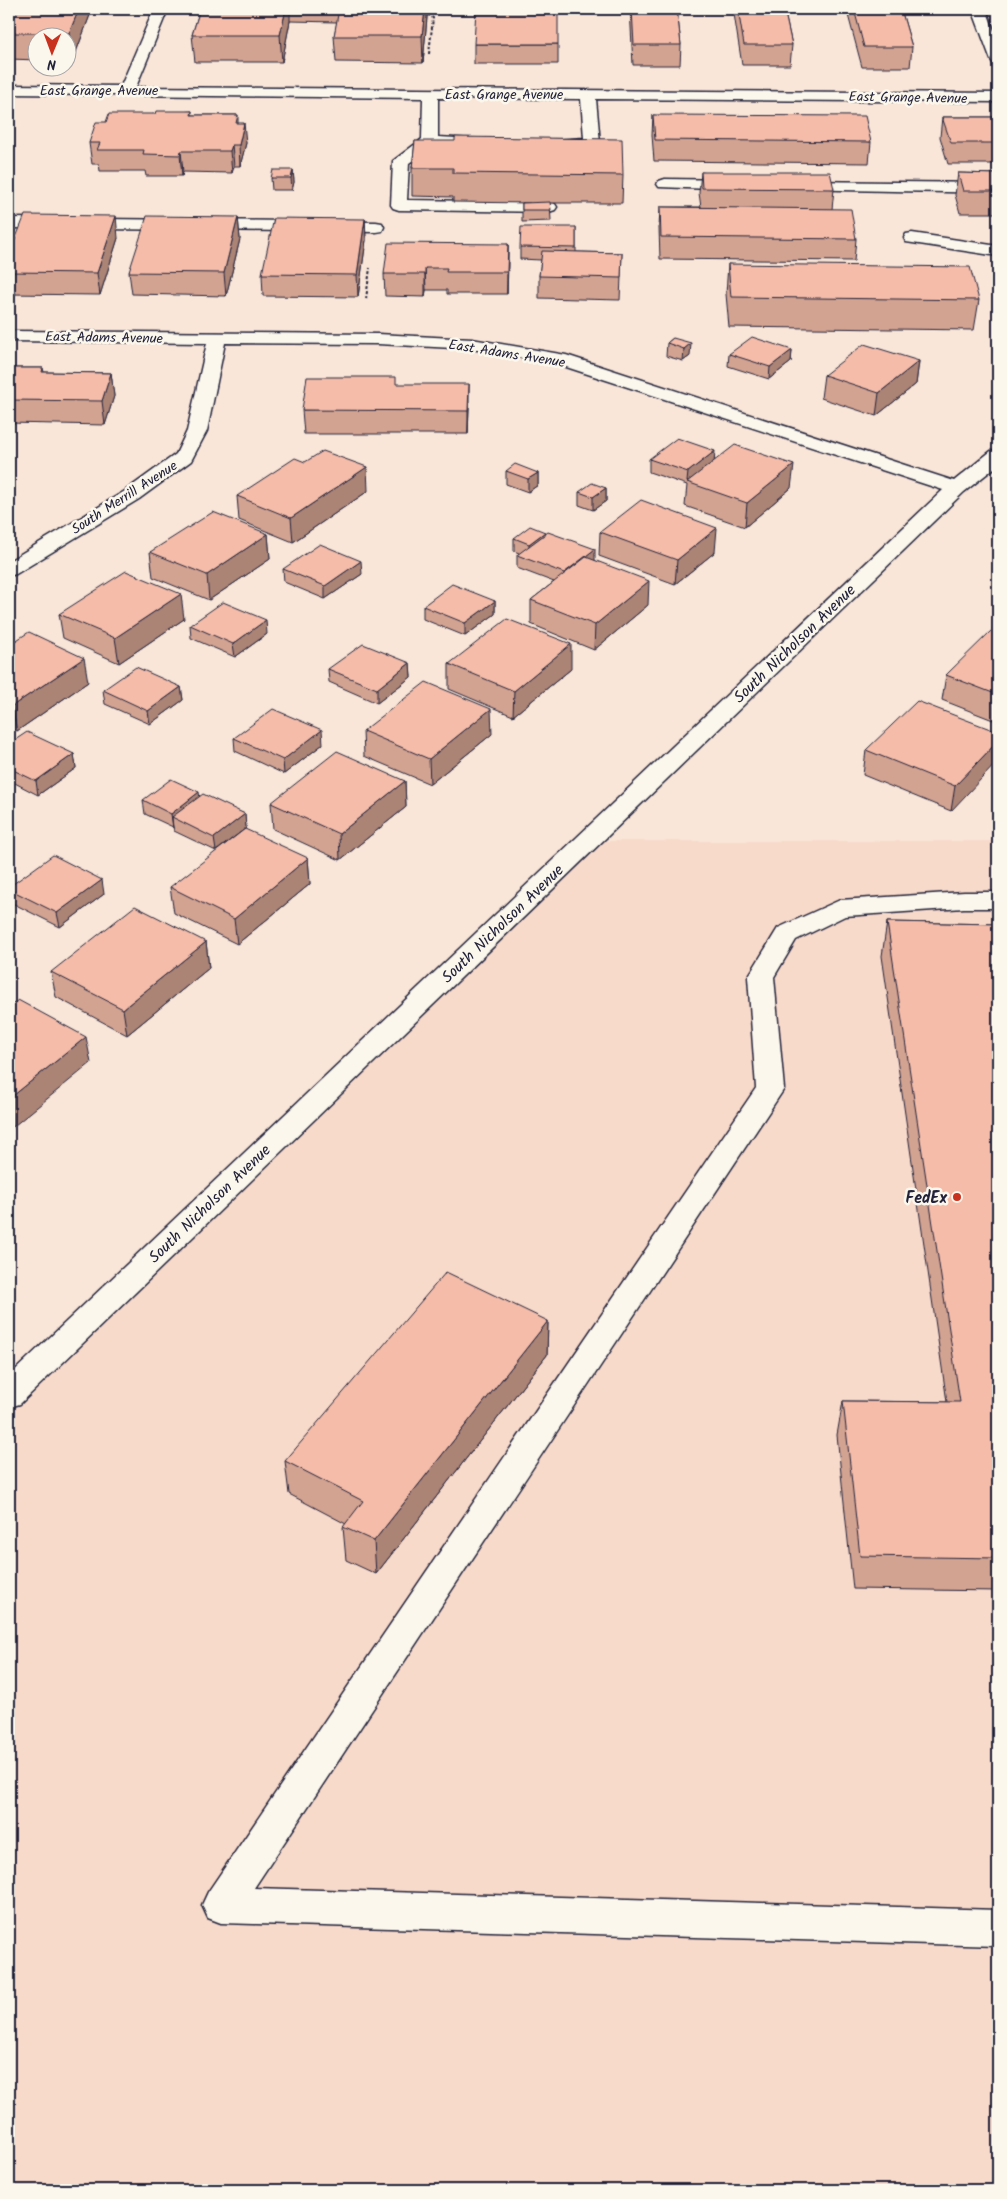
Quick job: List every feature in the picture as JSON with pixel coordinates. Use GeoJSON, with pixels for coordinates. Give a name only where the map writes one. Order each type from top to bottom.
{"type":"FeatureCollection","features":[{"type":"Feature","properties":{"kind":"street"},"geometry":{"type":"LineString","coordinates":[[127,90],[160,9]]}},
{"type":"Feature","properties":{"kind":"street"},"geometry":{"type":"LineString","coordinates":[[979,9],[998,60]]}},
{"type":"Feature","properties":{"kind":"street","name":"East Grange Avenue"},"geometry":{"type":"LineString","coordinates":[[9,90],[998,98]]}},
{"type":"Feature","properties":{"kind":"street"},"geometry":{"type":"LineString","coordinates":[[430,93],[430,141]]}},
{"type":"Feature","properties":{"kind":"street"},"geometry":{"type":"LineString","coordinates":[[545,143],[592,143],[588,94]]}},
{"type":"Feature","properties":{"kind":"street"},"geometry":{"type":"LineString","coordinates":[[487,142],[430,141],[401,161],[399,206],[549,207]]}},
{"type":"Feature","properties":{"kind":"street"},"geometry":{"type":"LineString","coordinates":[[665,184],[754,185]]}},
{"type":"Feature","properties":{"kind":"street"},"geometry":{"type":"LineString","coordinates":[[783,186],[998,188]]}},
{"type":"Feature","properties":{"kind":"street"},"geometry":{"type":"LineString","coordinates":[[9,223],[376,226]]}},
{"type":"Feature","properties":{"kind":"street"},"geometry":{"type":"LineString","coordinates":[[912,238],[998,251]]}},
{"type":"Feature","properties":{"kind":"street","name":"East Adams Avenue"},"geometry":{"type":"LineString","coordinates":[[9,336],[360,339],[472,344],[560,359],[957,488]]}},
{"type":"Feature","properties":{"kind":"street","name":"South Merrill Avenue"},"geometry":{"type":"LineString","coordinates":[[9,570],[132,495],[184,457],[197,431],[217,338]]}},
{"type":"Feature","properties":{"kind":"street","name":"South Nicholson Avenue"},"geometry":{"type":"LineString","coordinates":[[9,1395],[957,488],[998,455]]}},
{"type":"Feature","properties":{"kind":"street"},"geometry":{"type":"LineString","coordinates":[[998,900],[964,900],[840,908],[786,934],[761,977],[770,1089],[221,1905],[998,1928]]}},
{"type":"Feature","properties":{"kind":"path"},"geometry":{"type":"LineString","coordinates":[[419,9],[433,18],[429,58]]}},
{"type":"Feature","properties":{"kind":"path"},"geometry":{"type":"LineString","coordinates":[[360,339],[376,226]]}},
{"type":"Feature","properties":{"kind":"shaded area"},"geometry":{"type":"Polygon","coordinates":[[[588,841],[998,841],[998,2190],[9,2190],[9,1395],[588,841]]]}},
{"type":"Feature","properties":{"kind":"building"},"geometry":{"type":"Polygon","coordinates":[[[9,9],[79,9],[71,28],[28,28],[28,33],[9,33],[9,9]]]}},
{"type":"Feature","properties":{"kind":"building"},"geometry":{"type":"Polygon","coordinates":[[[200,9],[286,9],[280,35],[192,35],[200,9]]]}},
{"type":"Feature","properties":{"kind":"building"},"geometry":{"type":"Polygon","coordinates":[[[339,9],[425,9],[422,36],[334,36],[339,9]]]}},
{"type":"Feature","properties":{"kind":"building"},"geometry":{"type":"Polygon","coordinates":[[[476,9],[558,9],[558,44],[474,44],[476,9]]]}},
{"type":"Feature","properties":{"kind":"building"},"geometry":{"type":"Polygon","coordinates":[[[632,9],[677,9],[681,45],[634,45],[632,9]]]}},
{"type":"Feature","properties":{"kind":"building"},"geometry":{"type":"Polygon","coordinates":[[[738,9],[784,9],[792,45],[744,45],[738,9]]]}},
{"type":"Feature","properties":{"kind":"building"},"geometry":{"type":"Polygon","coordinates":[[[854,9],[901,9],[912,47],[864,47],[854,9]]]}},
{"type":"Feature","properties":{"kind":"building"},"geometry":{"type":"Polygon","coordinates":[[[156,111],[192,111],[191,115],[238,115],[236,123],[244,123],[239,145],[232,145],[230,151],[181,151],[180,155],[143,154],[144,150],[97,150],[100,143],[89,143],[96,122],[106,122],[109,114],[155,114],[156,111]]]}},
{"type":"Feature","properties":{"kind":"building"},"geometry":{"type":"Polygon","coordinates":[[[653,115],[865,116],[871,142],[655,140],[653,115]]]}},
{"type":"Feature","properties":{"kind":"building"},"geometry":{"type":"Polygon","coordinates":[[[942,117],[998,117],[998,143],[951,143],[942,117]]]}},
{"type":"Feature","properties":{"kind":"building"},"geometry":{"type":"Polygon","coordinates":[[[455,137],[622,139],[623,175],[453,173],[453,168],[412,168],[415,141],[455,141],[455,137]]]}},
{"type":"Feature","properties":{"kind":"building"},"geometry":{"type":"Polygon","coordinates":[[[273,170],[293,170],[291,178],[271,178],[273,170]]]}},
{"type":"Feature","properties":{"kind":"building"},"geometry":{"type":"Polygon","coordinates":[[[701,172],[830,172],[834,189],[702,188],[701,172]]]}},
{"type":"Feature","properties":{"kind":"building"},"geometry":{"type":"Polygon","coordinates":[[[958,173],[998,174],[998,191],[963,191],[958,173]]]}},
{"type":"Feature","properties":{"kind":"building"},"geometry":{"type":"Polygon","coordinates":[[[550,202],[551,210],[522,210],[522,203],[550,202]]]}},
{"type":"Feature","properties":{"kind":"building"},"geometry":{"type":"Polygon","coordinates":[[[660,207],[851,209],[856,239],[661,237],[660,207]]]}},
{"type":"Feature","properties":{"kind":"building"},"geometry":{"type":"Polygon","coordinates":[[[25,215],[116,216],[97,273],[9,272],[9,255],[25,215]]]}},
{"type":"Feature","properties":{"kind":"building"},"geometry":{"type":"Polygon","coordinates":[[[147,216],[238,217],[224,273],[129,272],[147,216]]]}},
{"type":"Feature","properties":{"kind":"building"},"geometry":{"type":"Polygon","coordinates":[[[274,218],[365,219],[357,275],[262,274],[274,218]]]}},
{"type":"Feature","properties":{"kind":"building"},"geometry":{"type":"Polygon","coordinates":[[[521,227],[576,227],[576,248],[520,247],[521,227]]]}},
{"type":"Feature","properties":{"kind":"building"},"geometry":{"type":"Polygon","coordinates":[[[388,243],[508,244],[507,272],[446,272],[447,268],[425,268],[425,274],[384,274],[388,243]]]}},
{"type":"Feature","properties":{"kind":"building"},"geometry":{"type":"Polygon","coordinates":[[[542,251],[622,253],[621,278],[539,276],[542,251]]]}},
{"type":"Feature","properties":{"kind":"building"},"geometry":{"type":"Polygon","coordinates":[[[728,264],[970,267],[979,300],[731,297],[728,264]]]}},
{"type":"Feature","properties":{"kind":"building"},"geometry":{"type":"Polygon","coordinates":[[[752,337],[792,350],[770,367],[729,354],[752,337]]]}},
{"type":"Feature","properties":{"kind":"building"},"geometry":{"type":"Polygon","coordinates":[[[673,338],[691,343],[684,349],[667,343],[673,338]]]}},
{"type":"Feature","properties":{"kind":"building"},"geometry":{"type":"Polygon","coordinates":[[[864,344],[919,361],[879,393],[824,375],[864,344]]]}},
{"type":"Feature","properties":{"kind":"building"},"geometry":{"type":"Polygon","coordinates":[[[9,368],[43,368],[42,372],[111,373],[102,401],[9,400],[9,368]]]}},
{"type":"Feature","properties":{"kind":"building"},"geometry":{"type":"Polygon","coordinates":[[[307,377],[396,377],[396,384],[469,384],[468,411],[302,410],[307,377]]]}},
{"type":"Feature","properties":{"kind":"building"},"geometry":{"type":"Polygon","coordinates":[[[677,438],[715,451],[688,472],[649,459],[677,438]]]}},
{"type":"Feature","properties":{"kind":"building"},"geometry":{"type":"Polygon","coordinates":[[[735,445],[794,465],[747,503],[687,482],[735,445]]]}},
{"type":"Feature","properties":{"kind":"building"},"geometry":{"type":"Polygon","coordinates":[[[323,451],[367,467],[291,518],[237,496],[295,458],[305,462],[323,451]]]}},
{"type":"Feature","properties":{"kind":"building"},"geometry":{"type":"Polygon","coordinates":[[[515,464],[538,473],[528,479],[506,471],[515,464]]]}},
{"type":"Feature","properties":{"kind":"building"},"geometry":{"type":"Polygon","coordinates":[[[592,483],[606,488],[593,497],[579,492],[592,483]]]}},
{"type":"Feature","properties":{"kind":"building"},"geometry":{"type":"Polygon","coordinates":[[[641,500],[717,528],[677,560],[600,532],[641,500]]]}},
{"type":"Feature","properties":{"kind":"building"},"geometry":{"type":"Polygon","coordinates":[[[213,512],[268,534],[207,575],[150,552],[213,512]]]}},
{"type":"Feature","properties":{"kind":"building"},"geometry":{"type":"Polygon","coordinates":[[[530,526],[545,532],[529,544],[514,538],[530,526]]]}},
{"type":"Feature","properties":{"kind":"building"},"geometry":{"type":"Polygon","coordinates":[[[548,532],[595,549],[564,573],[517,555],[548,532]]]}},
{"type":"Feature","properties":{"kind":"building"},"geometry":{"type":"Polygon","coordinates":[[[320,544],[361,561],[325,586],[283,569],[320,544]]]}},
{"type":"Feature","properties":{"kind":"building"},"geometry":{"type":"Polygon","coordinates":[[[586,557],[649,581],[595,625],[531,600],[586,557]]]}},
{"type":"Feature","properties":{"kind":"building"},"geometry":{"type":"Polygon","coordinates":[[[126,571],[181,594],[115,638],[59,614],[126,571]]]}},
{"type":"Feature","properties":{"kind":"building"},"geometry":{"type":"Polygon","coordinates":[[[452,584],[495,601],[465,623],[423,606],[452,584]]]}},
{"type":"Feature","properties":{"kind":"building"},"geometry":{"type":"Polygon","coordinates":[[[223,602],[266,620],[233,644],[190,625],[223,602]]]}},
{"type":"Feature","properties":{"kind":"building"},"geometry":{"type":"Polygon","coordinates":[[[507,619],[571,644],[514,691],[449,664],[507,619]]]}},
{"type":"Feature","properties":{"kind":"building"},"geometry":{"type":"Polygon","coordinates":[[[993,629],[998,631],[998,695],[946,675],[993,629]]]}},
{"type":"Feature","properties":{"kind":"building"},"geometry":{"type":"Polygon","coordinates":[[[29,632],[84,658],[12,706],[9,704],[9,645],[29,632]]]}},
{"type":"Feature","properties":{"kind":"building"},"geometry":{"type":"Polygon","coordinates":[[[363,644],[410,663],[377,689],[328,669],[363,644]]]}},
{"type":"Feature","properties":{"kind":"building"},"geometry":{"type":"Polygon","coordinates":[[[136,667],[181,687],[148,711],[103,690],[136,667]]]}},
{"type":"Feature","properties":{"kind":"building"},"geometry":{"type":"Polygon","coordinates":[[[426,682],[491,709],[429,759],[363,731],[426,682]]]}},
{"type":"Feature","properties":{"kind":"building"},"geometry":{"type":"Polygon","coordinates":[[[917,701],[998,732],[998,741],[955,786],[866,750],[917,701]]]}},
{"type":"Feature","properties":{"kind":"building"},"geometry":{"type":"Polygon","coordinates":[[[273,709],[322,730],[283,760],[234,738],[273,709]]]}},
{"type":"Feature","properties":{"kind":"building"},"geometry":{"type":"Polygon","coordinates":[[[27,732],[74,754],[36,781],[9,768],[9,744],[27,732]]]}},
{"type":"Feature","properties":{"kind":"building"},"geometry":{"type":"Polygon","coordinates":[[[337,751],[405,781],[339,834],[271,803],[337,751]]]}},
{"type":"Feature","properties":{"kind":"building"},"geometry":{"type":"Polygon","coordinates":[[[171,779],[199,792],[171,814],[143,800],[171,779]]]}},
{"type":"Feature","properties":{"kind":"building"},"geometry":{"type":"Polygon","coordinates":[[[203,794],[245,814],[214,838],[172,817],[203,794]]]}},
{"type":"Feature","properties":{"kind":"building"},"geometry":{"type":"Polygon","coordinates":[[[245,829],[308,858],[234,919],[170,887],[245,829]]]}},
{"type":"Feature","properties":{"kind":"building"},"geometry":{"type":"Polygon","coordinates":[[[53,855],[102,880],[57,913],[9,889],[9,887],[53,855]]]}},
{"type":"Feature","properties":{"kind":"building"},"geometry":{"type":"Polygon","coordinates":[[[135,906],[206,942],[123,1009],[51,972],[135,906]]]}},
{"type":"Feature","properties":{"kind":"building","name":"FedEx"},"geometry":{"type":"Polygon","coordinates":[[[887,922],[998,924],[998,1558],[860,1556],[843,1401],[960,1402],[887,922]]]}},
{"type":"Feature","properties":{"kind":"building"},"geometry":{"type":"Polygon","coordinates":[[[18,1000],[86,1037],[9,1099],[9,1007],[18,1000]]]}},
{"type":"Feature","properties":{"kind":"building"},"geometry":{"type":"Polygon","coordinates":[[[446,1272],[548,1321],[374,1541],[343,1527],[363,1501],[285,1461],[446,1272]]]}},
{"type":"Feature","properties":{"kind":"place","name":"FedEx"},"geometry":{"type":"Point","coordinates":[957,1197]}}]}
